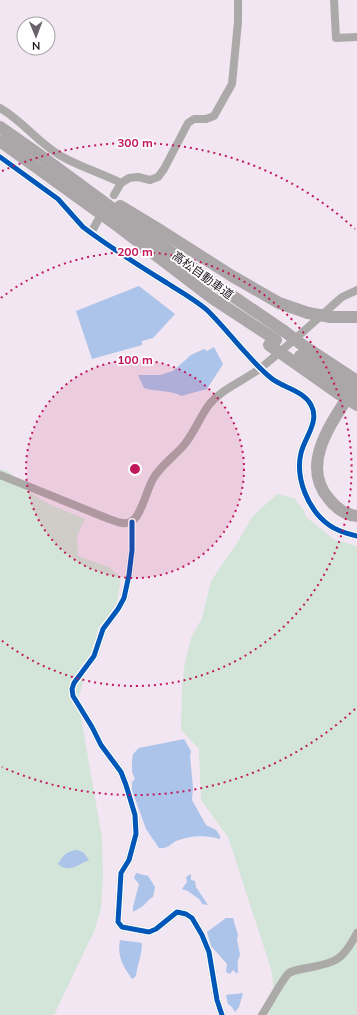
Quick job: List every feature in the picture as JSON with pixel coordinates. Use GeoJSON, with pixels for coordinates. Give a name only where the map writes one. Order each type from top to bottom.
{"type":"FeatureCollection","features":[{"type":"Feature","properties":{"kind":"highway"},"geometry":{"type":"LineString","coordinates":[[0,127],[126,220],[156,240],[232,276],[280,304],[308,313],[331,317],[357,317]]}},
{"type":"Feature","properties":{"kind":"highway","name":"高松自動車道"},"geometry":{"type":"LineString","coordinates":[[0,141],[156,240],[215,284],[276,339]]}},
{"type":"Feature","properties":{"kind":"highway","name":"高松自動車道"},"geometry":{"type":"LineString","coordinates":[[156,240],[212,298],[295,352],[349,384]]}},
{"type":"Feature","properties":{"kind":"highway"},"geometry":{"type":"LineString","coordinates":[[276,339],[349,384],[357,395],[335,432],[327,450],[324,468],[326,482],[335,495],[346,505],[357,508]]}},
{"type":"Feature","properties":{"kind":"highway"},"geometry":{"type":"LineString","coordinates":[[349,384],[357,405]]}},
{"type":"Feature","properties":{"kind":"highway"},"geometry":{"type":"LineString","coordinates":[[349,384],[319,450],[316,464],[318,481],[326,496],[336,508],[357,516]]}},
{"type":"Feature","properties":{"kind":"street"},"geometry":{"type":"LineString","coordinates":[[114,195],[121,183],[129,178],[138,176],[150,180],[158,177],[164,169],[188,123],[194,119],[206,119],[214,116],[232,84],[238,22],[238,0]]}},
{"type":"Feature","properties":{"kind":"street"},"geometry":{"type":"LineString","coordinates":[[334,0],[336,38],[357,37]]}},
{"type":"Feature","properties":{"kind":"street"},"geometry":{"type":"LineString","coordinates":[[0,108],[18,120],[33,135],[62,156],[121,183]]}},
{"type":"Feature","properties":{"kind":"street"},"geometry":{"type":"LineString","coordinates":[[0,157],[58,199],[83,227],[91,233],[208,312],[231,338],[272,379],[300,394],[310,403],[314,412],[313,423],[301,453],[300,470],[301,480],[307,500],[317,514],[329,526],[347,534],[357,536]]}},
{"type":"Feature","properties":{"kind":"street"},"geometry":{"type":"LineString","coordinates":[[91,233],[98,220]]}},
{"type":"Feature","properties":{"kind":"street"},"geometry":{"type":"LineString","coordinates":[[0,475],[108,520],[123,523],[132,522],[139,515],[146,494],[154,478],[164,465],[184,445],[195,430],[208,407],[219,393],[261,368],[342,297],[357,290]]}},
{"type":"Feature","properties":{"kind":"street"},"geometry":{"type":"LineString","coordinates":[[132,522],[132,550],[124,598],[118,609],[103,629],[94,656],[74,683],[72,689],[73,696],[101,745],[120,772],[136,815],[136,834],[129,860],[121,873],[118,922],[122,927],[149,932],[177,912],[186,914],[192,918],[202,935],[209,952],[217,1000],[222,1015]]}},
{"type":"Feature","properties":{"kind":"street"},"geometry":{"type":"LineString","coordinates":[[262,1015],[289,973],[300,969],[326,965],[338,960],[350,947],[357,933]]}},
{"type":"Feature","properties":{"kind":"green space"},"geometry":{"type":"Polygon","coordinates":[[[0,469],[7,471],[18,479],[25,490],[51,505],[85,519],[77,536],[78,556],[109,567],[121,578],[116,609],[99,626],[78,700],[102,838],[103,878],[101,908],[95,929],[54,1015],[0,1015],[0,469]]]}},
{"type":"Feature","properties":{"kind":"green space"},"geometry":{"type":"Polygon","coordinates":[[[277,494],[294,498],[304,511],[306,517],[335,540],[357,546],[357,1015],[268,1015],[272,1003],[273,992],[271,969],[228,837],[201,800],[199,749],[181,730],[182,687],[185,662],[191,638],[202,618],[211,581],[237,543],[253,516],[277,494]]]}},
{"type":"Feature","properties":{"kind":"water"},"geometry":{"type":"Polygon","coordinates":[[[139,286],[175,314],[153,338],[142,341],[142,345],[92,359],[76,311],[139,286]]]}},
{"type":"Feature","properties":{"kind":"water"},"geometry":{"type":"Polygon","coordinates":[[[214,347],[223,364],[207,389],[181,396],[174,393],[144,388],[138,375],[160,375],[173,371],[191,355],[204,349],[207,351],[214,347]]]}},
{"type":"Feature","properties":{"kind":"water"},"geometry":{"type":"Polygon","coordinates":[[[184,739],[191,751],[190,756],[193,788],[192,800],[206,825],[216,830],[220,836],[220,839],[204,836],[193,837],[181,839],[166,847],[159,848],[146,829],[132,790],[132,782],[135,779],[132,772],[133,754],[139,748],[184,739]]]}},
{"type":"Feature","properties":{"kind":"water"},"geometry":{"type":"Polygon","coordinates":[[[76,850],[83,852],[89,860],[70,868],[62,867],[58,864],[65,854],[76,850]]]}},
{"type":"Feature","properties":{"kind":"water"},"geometry":{"type":"Polygon","coordinates":[[[136,873],[148,876],[155,887],[153,897],[133,912],[139,884],[134,878],[136,873]]]}},
{"type":"Feature","properties":{"kind":"water"},"geometry":{"type":"Polygon","coordinates":[[[191,874],[191,880],[195,881],[196,887],[208,905],[202,904],[200,900],[188,891],[182,889],[187,882],[186,877],[191,874]]]}},
{"type":"Feature","properties":{"kind":"water"},"geometry":{"type":"Polygon","coordinates":[[[226,918],[233,918],[238,935],[237,939],[240,955],[237,974],[233,970],[230,974],[226,972],[227,964],[211,946],[207,932],[226,918]]]}},
{"type":"Feature","properties":{"kind":"water"},"geometry":{"type":"Polygon","coordinates":[[[120,940],[142,943],[136,976],[132,979],[123,965],[120,956],[120,940]]]}},
{"type":"Feature","properties":{"kind":"water"},"geometry":{"type":"Polygon","coordinates":[[[243,993],[239,1007],[235,1012],[228,1004],[226,995],[243,993]]]}},
{"type":"Feature","properties":{"kind":"cycle path"},"geometry":{"type":"LineString","coordinates":[[0,157],[58,199],[83,227],[91,233],[119,253],[205,308],[263,371],[271,378],[303,396],[307,400],[311,405],[314,417],[311,429],[301,453],[300,473],[305,493],[315,511],[329,525],[339,531],[357,536]]}},
{"type":"Feature","properties":{"kind":"cycle path"},"geometry":{"type":"LineString","coordinates":[[132,522],[132,550],[124,598],[118,609],[103,629],[94,656],[74,683],[72,689],[73,696],[101,745],[121,772],[135,815],[136,834],[129,860],[121,873],[118,922],[122,927],[149,932],[156,929],[177,912],[186,914],[192,918],[202,935],[209,952],[217,1000],[222,1015]]}}]}
